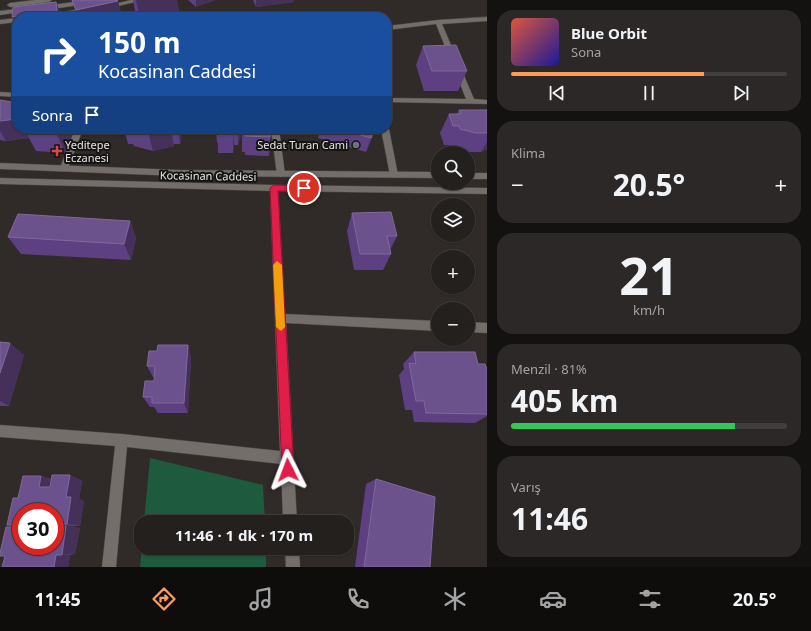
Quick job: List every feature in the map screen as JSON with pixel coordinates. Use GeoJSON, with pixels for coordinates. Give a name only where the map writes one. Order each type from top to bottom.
{"type":"FeatureCollection","features":[{"type":"Feature","properties":{"kind":"street"},"geometry":{"type":"LineString","coordinates":[[0,6],[15,2],[49,0]]}},
{"type":"Feature","properties":{"kind":"street"},"geometry":{"type":"LineString","coordinates":[[0,13],[99,0]]}},
{"type":"Feature","properties":{"kind":"street"},"geometry":{"type":"LineString","coordinates":[[72,12],[141,0]]}},
{"type":"Feature","properties":{"kind":"street"},"geometry":{"type":"LineString","coordinates":[[392,27],[438,22],[487,19]]}},
{"type":"Feature","properties":{"kind":"street"},"geometry":{"type":"LineString","coordinates":[[0,22],[12,21]]}},
{"type":"Feature","properties":{"kind":"street"},"geometry":{"type":"LineString","coordinates":[[438,22],[471,101]]}},
{"type":"Feature","properties":{"kind":"street"},"geometry":{"type":"LineString","coordinates":[[0,94],[12,95]]}},
{"type":"Feature","properties":{"kind":"street"},"geometry":{"type":"LineString","coordinates":[[392,100],[487,102]]}},
{"type":"Feature","properties":{"kind":"street"},"geometry":{"type":"LineString","coordinates":[[64,168],[77,134]]}},
{"type":"Feature","properties":{"kind":"street"},"geometry":{"type":"LineString","coordinates":[[276,134],[281,174]]}},
{"type":"Feature","properties":{"kind":"street"},"geometry":{"type":"LineString","coordinates":[[386,134],[394,175]]}},
{"type":"Feature","properties":{"kind":"street","name":"Kocasinan Caddesi"},"geometry":{"type":"LineString","coordinates":[[0,166],[180,173],[431,175]]}},
{"type":"Feature","properties":{"kind":"street"},"geometry":{"type":"LineString","coordinates":[[475,176],[487,176]]}},
{"type":"Feature","properties":{"kind":"street","name":"Kocasinan Caddesi"},"geometry":{"type":"LineString","coordinates":[[0,181],[274,188],[487,191]]}},
{"type":"Feature","properties":{"kind":"street"},"geometry":{"type":"LineString","coordinates":[[274,188],[290,515]]}},
{"type":"Feature","properties":{"kind":"street"},"geometry":{"type":"LineString","coordinates":[[280,318],[431,326]]}},
{"type":"Feature","properties":{"kind":"street"},"geometry":{"type":"LineString","coordinates":[[475,327],[487,328]]}},
{"type":"Feature","properties":{"kind":"street"},"geometry":{"type":"LineString","coordinates":[[0,431],[122,440],[287,458]]}},
{"type":"Feature","properties":{"kind":"street"},"geometry":{"type":"LineString","coordinates":[[109,567],[122,440]]}},
{"type":"Feature","properties":{"kind":"street"},"geometry":{"type":"LineString","coordinates":[[292,555],[293,567]]}},
{"type":"Feature","properties":{"kind":"green space"},"geometry":{"type":"Polygon","coordinates":[[[150,458],[263,485],[265,515],[145,515],[150,458]]]}},
{"type":"Feature","properties":{"kind":"green space"},"geometry":{"type":"Polygon","coordinates":[[[141,555],[266,555],[266,567],[140,567],[141,555]]]}},
{"type":"Feature","properties":{"kind":"building"},"geometry":{"type":"Polygon","coordinates":[[[72,0],[117,0],[118,1],[76,10],[72,0]]]}},
{"type":"Feature","properties":{"kind":"building"},"geometry":{"type":"Polygon","coordinates":[[[56,2],[57,11],[12,12],[13,7],[56,2]]]}},
{"type":"Feature","properties":{"kind":"building"},"geometry":{"type":"Polygon","coordinates":[[[456,45],[467,71],[432,71],[423,46],[456,45]]]}},
{"type":"Feature","properties":{"kind":"building"},"geometry":{"type":"Polygon","coordinates":[[[0,100],[12,102],[12,120],[0,121],[0,100]]]}},
{"type":"Feature","properties":{"kind":"building"},"geometry":{"type":"Polygon","coordinates":[[[459,110],[487,110],[487,133],[476,133],[460,129],[459,126],[453,126],[449,114],[461,114],[459,110]]]}},
{"type":"Feature","properties":{"kind":"building"},"geometry":{"type":"Polygon","coordinates":[[[245,134],[270,134],[270,137],[245,136],[245,134]]]}},
{"type":"Feature","properties":{"kind":"building"},"geometry":{"type":"Polygon","coordinates":[[[357,134],[372,134],[371,138],[357,134]]]}},
{"type":"Feature","properties":{"kind":"building"},"geometry":{"type":"Polygon","coordinates":[[[391,212],[397,236],[387,236],[391,254],[360,254],[352,213],[391,212]]]}},
{"type":"Feature","properties":{"kind":"building"},"geometry":{"type":"Polygon","coordinates":[[[18,214],[130,221],[124,244],[8,237],[18,214]]]}},
{"type":"Feature","properties":{"kind":"building"},"geometry":{"type":"Polygon","coordinates":[[[0,342],[10,343],[0,373],[0,342]]]}},
{"type":"Feature","properties":{"kind":"building"},"geometry":{"type":"Polygon","coordinates":[[[158,345],[188,345],[184,403],[152,403],[152,397],[143,397],[145,381],[154,381],[155,366],[147,366],[149,351],[157,351],[158,345]]]}},
{"type":"Feature","properties":{"kind":"building"},"geometry":{"type":"Polygon","coordinates":[[[414,352],[475,352],[478,364],[485,364],[487,369],[487,414],[426,413],[424,401],[416,401],[409,363],[416,364],[414,352]]]}},
{"type":"Feature","properties":{"kind":"building"},"geometry":{"type":"Polygon","coordinates":[[[52,475],[70,475],[66,497],[71,497],[67,524],[64,524],[64,503],[12,503],[12,525],[7,525],[13,498],[18,498],[23,476],[41,476],[39,487],[50,487],[52,475]]]}},
{"type":"Feature","properties":{"kind":"building"},"geometry":{"type":"Polygon","coordinates":[[[376,479],[435,497],[430,567],[364,567],[376,479]]]}},
{"type":"Feature","properties":{"kind":"building"},"geometry":{"type":"Polygon","coordinates":[[[64,526],[66,526],[64,540],[64,526]]]}},
{"type":"Feature","properties":{"kind":"building"},"geometry":{"type":"Polygon","coordinates":[[[6,527],[12,527],[12,555],[56,555],[54,567],[2,567],[5,556],[0,556],[0,553],[6,527]]]}},
{"type":"Feature","properties":{"kind":"slow traffic"},"geometry":{"type":"LineString","coordinates":[[277,265],[281,327]]}},
{"type":"Feature","properties":{"kind":"place","name":"Sedat Turan Cami"},"geometry":{"type":"Point","coordinates":[356,145]}},
{"type":"Feature","properties":{"kind":"place","name":"Yeditepe Eczanesi"},"geometry":{"type":"Point","coordinates":[57,151]}},
{"type":"Feature","properties":{"kind":"route"},"geometry":{"type":"LineString","coordinates":[[288,470],[274,188],[304,188]]}}]}
